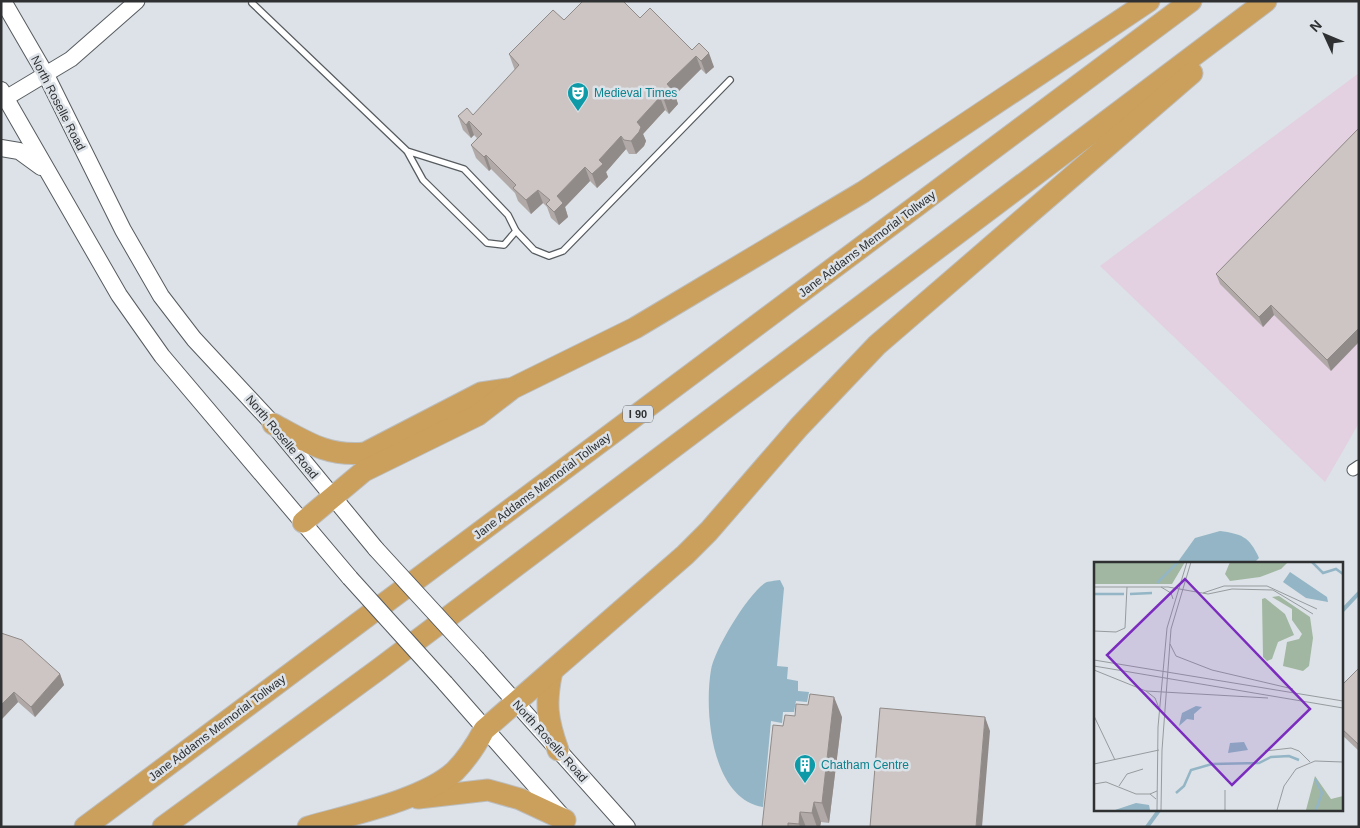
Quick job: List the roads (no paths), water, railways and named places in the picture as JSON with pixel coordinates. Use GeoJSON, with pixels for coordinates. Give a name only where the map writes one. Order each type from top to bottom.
{"type":"FeatureCollection","features":[{"type":"Feature","properties":{"kind":"highway"},"geometry":{"type":"LineString","coordinates":[[303,522],[364,471],[478,415],[513,388],[635,328],[863,192],[1149,1]]}},
{"type":"Feature","properties":{"kind":"highway","name":"Jane Addams Memorial Tollway"},"geometry":{"type":"LineString","coordinates":[[85,827],[1191,1]]}},
{"type":"Feature","properties":{"kind":"highway"},"geometry":{"type":"LineString","coordinates":[[163,827],[379,669],[1266,1]]}},
{"type":"Feature","properties":{"kind":"highway"},"geometry":{"type":"LineString","coordinates":[[308,827],[400,800],[437,783],[454,772],[471,752],[484,730],[709,531],[777,451],[877,345],[1275,1]]}},
{"type":"Feature","properties":{"kind":"highway"},"geometry":{"type":"LineString","coordinates":[[273,424],[330,452],[347,455],[364,453],[482,393],[513,388]]}},
{"type":"Feature","properties":{"kind":"highway"},"geometry":{"type":"LineString","coordinates":[[552,671],[546,702],[550,729],[558,750]]}},
{"type":"Feature","properties":{"kind":"highway"},"geometry":{"type":"LineString","coordinates":[[400,800],[488,790],[520,799],[568,824]]}},
{"type":"Feature","properties":{"kind":"main road","name":"North Roselle Road"},"geometry":{"type":"LineString","coordinates":[[3,1],[46,75],[122,230],[152,282],[194,339],[273,424],[376,550],[627,827]]}},
{"type":"Feature","properties":{"kind":"main road"},"geometry":{"type":"LineString","coordinates":[[3,97],[119,295],[162,356],[350,578],[568,824]]}},
{"type":"Feature","properties":{"kind":"main road"},"geometry":{"type":"LineString","coordinates":[[1,148],[19,151],[47,171]]}},
{"type":"Feature","properties":{"kind":"street"},"geometry":{"type":"LineString","coordinates":[[3,97],[46,75],[71,59],[137,1]]}},
{"type":"Feature","properties":{"kind":"lane"},"geometry":{"type":"LineString","coordinates":[[252,3],[407,152],[423,180],[487,243],[504,245],[516,231]]}},
{"type":"Feature","properties":{"kind":"lane"},"geometry":{"type":"LineString","coordinates":[[407,152],[464,169],[508,214],[516,231],[534,250],[549,256],[563,251],[730,80]]}},
{"type":"Feature","properties":{"kind":"water"},"geometry":{"type":"Polygon","coordinates":[[[1220,531],[1234,533],[1244,537],[1252,545],[1259,558],[1255,562],[1178,562],[1195,538],[1220,531]]]}},
{"type":"Feature","properties":{"kind":"water"},"geometry":{"type":"Polygon","coordinates":[[[780,580],[784,588],[777,666],[788,667],[787,679],[798,681],[798,691],[809,692],[807,702],[796,701],[794,712],[783,712],[782,723],[771,721],[763,807],[746,800],[732,788],[722,771],[715,751],[711,729],[709,687],[713,661],[741,610],[765,583],[780,580]]]}},
{"type":"Feature","properties":{"kind":"waterway"},"geometry":{"type":"LineString","coordinates":[[1342,611],[1359,593]]}},
{"type":"Feature","properties":{"kind":"waterway"},"geometry":{"type":"LineString","coordinates":[[1147,827],[1159,810]]}},
{"type":"Feature","properties":{"kind":"place","name":"Medieval Times"},"geometry":{"type":"Point","coordinates":[578,112]}},
{"type":"Feature","properties":{"kind":"place","name":"Chatham Centre"},"geometry":{"type":"Point","coordinates":[805,784]}}]}
